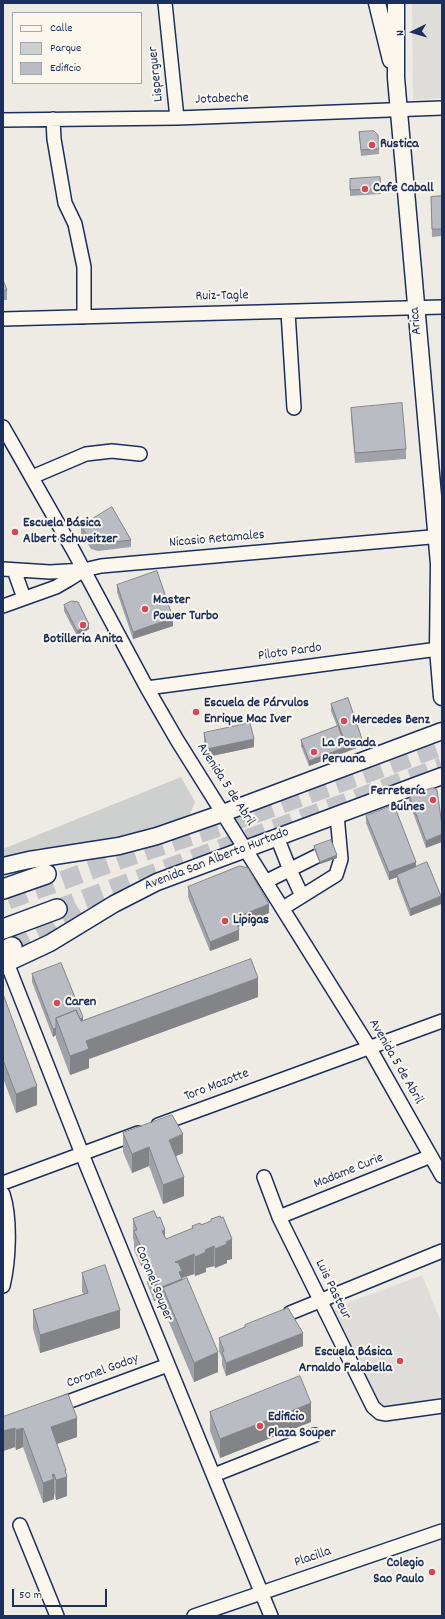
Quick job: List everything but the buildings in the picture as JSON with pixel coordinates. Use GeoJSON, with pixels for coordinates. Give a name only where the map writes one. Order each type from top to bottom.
{"type":"FeatureCollection","features":[{"type":"Feature","properties":{"kind":"highway"},"geometry":{"type":"LineString","coordinates":[[5,897],[46,874]]}},
{"type":"Feature","properties":{"kind":"highway"},"geometry":{"type":"LineString","coordinates":[[3,929],[57,909]]}},
{"type":"Feature","properties":{"kind":"main road","name":"Arica"},"geometry":{"type":"LineString","coordinates":[[377,3],[396,78]]}},
{"type":"Feature","properties":{"kind":"main road","name":"Arica"},"geometry":{"type":"LineString","coordinates":[[396,3],[396,78],[415,308],[439,537],[441,570],[438,649],[442,697]]}},
{"type":"Feature","properties":{"kind":"main road"},"geometry":{"type":"LineString","coordinates":[[3,866],[29,860],[97,850],[141,840],[223,813],[442,731]]}},
{"type":"Feature","properties":{"kind":"main road","name":"Avenida San Alberto Hurtado"},"geometry":{"type":"LineString","coordinates":[[6,957],[50,943],[135,892],[191,868],[442,776]]}},
{"type":"Feature","properties":{"kind":"street","name":"Lisperguer"},"geometry":{"type":"LineString","coordinates":[[165,3],[177,118]]}},
{"type":"Feature","properties":{"kind":"street","name":"Jotabeche"},"geometry":{"type":"LineString","coordinates":[[3,120],[177,118],[442,108]]}},
{"type":"Feature","properties":{"kind":"street"},"geometry":{"type":"LineString","coordinates":[[53,119],[54,139],[65,203],[75,224],[84,267],[84,317]]}},
{"type":"Feature","properties":{"kind":"street","name":"Ruiz-Tagle"},"geometry":{"type":"LineString","coordinates":[[3,319],[442,307]]}},
{"type":"Feature","properties":{"kind":"street"},"geometry":{"type":"LineString","coordinates":[[288,312],[294,408]]}},
{"type":"Feature","properties":{"kind":"street","name":"Avenida 5 de Abril"},"geometry":{"type":"LineString","coordinates":[[3,427],[84,570],[147,688],[177,740],[246,848],[369,1047],[442,1176]]}},
{"type":"Feature","properties":{"kind":"street"},"geometry":{"type":"LineString","coordinates":[[32,477],[86,454],[112,451],[140,454]]}},
{"type":"Feature","properties":{"kind":"street","name":"Nicasio Retamales"},"geometry":{"type":"LineString","coordinates":[[3,606],[63,583],[84,570],[101,566],[439,537]]}},
{"type":"Feature","properties":{"kind":"street"},"geometry":{"type":"LineString","coordinates":[[9,569],[50,572],[84,570]]}},
{"type":"Feature","properties":{"kind":"street"},"geometry":{"type":"LineString","coordinates":[[9,569],[24,598]]}},
{"type":"Feature","properties":{"kind":"street","name":"Piloto Pardo"},"geometry":{"type":"LineString","coordinates":[[147,688],[438,649]]}},
{"type":"Feature","properties":{"kind":"street"},"geometry":{"type":"LineString","coordinates":[[283,908],[336,875],[341,859],[336,846],[337,815]]}},
{"type":"Feature","properties":{"kind":"street"},"geometry":{"type":"LineString","coordinates":[[277,837],[302,896]]}},
{"type":"Feature","properties":{"kind":"street"},"geometry":{"type":"LineString","coordinates":[[266,881],[317,856]]}},
{"type":"Feature","properties":{"kind":"street","name":"Coronel Souper"},"geometry":{"type":"LineString","coordinates":[[6,957],[82,1154],[271,1616]]}},
{"type":"Feature","properties":{"kind":"street","name":"Toro Mazotte"},"geometry":{"type":"LineString","coordinates":[[3,1183],[442,1021]]}},
{"type":"Feature","properties":{"kind":"street","name":"Madame Curie"},"geometry":{"type":"LineString","coordinates":[[279,1218],[431,1156]]}},
{"type":"Feature","properties":{"kind":"street","name":"Luis Pasteur"},"geometry":{"type":"LineString","coordinates":[[264,1178],[279,1218],[371,1403],[380,1413],[391,1414],[442,1406]]}},
{"type":"Feature","properties":{"kind":"street"},"geometry":{"type":"LineString","coordinates":[[3,1194],[7,1226],[7,1250],[3,1286]]}},
{"type":"Feature","properties":{"kind":"street"},"geometry":{"type":"LineString","coordinates":[[290,1313],[442,1251]]}},
{"type":"Feature","properties":{"kind":"street","name":"Coronel Godoy"},"geometry":{"type":"LineString","coordinates":[[39,1412],[168,1365]]}},
{"type":"Feature","properties":{"kind":"street"},"geometry":{"type":"LineString","coordinates":[[214,1475],[315,1435]]}},
{"type":"Feature","properties":{"kind":"street"},"geometry":{"type":"LineString","coordinates":[[20,1525],[57,1616]]}},
{"type":"Feature","properties":{"kind":"street","name":"Placilla"},"geometry":{"type":"LineString","coordinates":[[194,1616],[442,1531]]}},
{"type":"Feature","properties":{"kind":"shaded area"},"geometry":{"type":"Polygon","coordinates":[[[412,3],[442,3],[442,98],[413,100],[412,3]]]}},
{"type":"Feature","properties":{"kind":"shaded area","name":"Escuela Básica Arnaldo Falabella"},"geometry":{"type":"Polygon","coordinates":[[[422,1275],[442,1324],[442,1398],[382,1407],[334,1311],[336,1307],[422,1275]]]}},
{"type":"Feature","properties":{"kind":"green space"},"geometry":{"type":"Polygon","coordinates":[[[181,777],[195,802],[188,819],[159,831],[64,848],[38,848],[3,859],[3,849],[181,777]]]}},
{"type":"Feature","properties":{"kind":"tunnel"},"geometry":{"type":"LineString","coordinates":[[8,900],[119,860],[213,829],[442,746]]}},
{"type":"Feature","properties":{"kind":"tunnel"},"geometry":{"type":"LineString","coordinates":[[57,909],[442,767]]}},
{"type":"Feature","properties":{"kind":"tunnel"},"geometry":{"type":"LineString","coordinates":[[12,947],[43,932],[80,908]]}},
{"type":"Feature","properties":{"kind":"place","name":"Rustica"},"geometry":{"type":"Point","coordinates":[372,145]}},
{"type":"Feature","properties":{"kind":"place","name":"Cafe Caball"},"geometry":{"type":"Point","coordinates":[365,189]}},
{"type":"Feature","properties":{"kind":"place","name":"Escuela Básica Albert Schweitzer"},"geometry":{"type":"Point","coordinates":[15,532]}},
{"type":"Feature","properties":{"kind":"place","name":"Master Power Turbo"},"geometry":{"type":"Point","coordinates":[145,609]}},
{"type":"Feature","properties":{"kind":"place","name":"Botilleria Anita"},"geometry":{"type":"Point","coordinates":[83,625]}},
{"type":"Feature","properties":{"kind":"place","name":"Escuela de Párvulos Enrique Mac Iver"},"geometry":{"type":"Point","coordinates":[196,712]}},
{"type":"Feature","properties":{"kind":"place","name":"Mercedes Benz"},"geometry":{"type":"Point","coordinates":[344,721]}},
{"type":"Feature","properties":{"kind":"place","name":"La Posada Peruana"},"geometry":{"type":"Point","coordinates":[314,752]}},
{"type":"Feature","properties":{"kind":"place","name":"Ferretería Bulnes"},"geometry":{"type":"Point","coordinates":[433,800]}},
{"type":"Feature","properties":{"kind":"place","name":"Lipigas"},"geometry":{"type":"Point","coordinates":[225,921]}},
{"type":"Feature","properties":{"kind":"place","name":"Caren"},"geometry":{"type":"Point","coordinates":[57,1003]}},
{"type":"Feature","properties":{"kind":"place","name":"Escuela Básica Arnaldo Falabella"},"geometry":{"type":"Point","coordinates":[400,1361]}},
{"type":"Feature","properties":{"kind":"place","name":"Edificio Plaza Souper"},"geometry":{"type":"Point","coordinates":[260,1426]}},
{"type":"Feature","properties":{"kind":"place","name":"Colegio Sao Paulo"},"geometry":{"type":"Point","coordinates":[432,1572]}}]}
